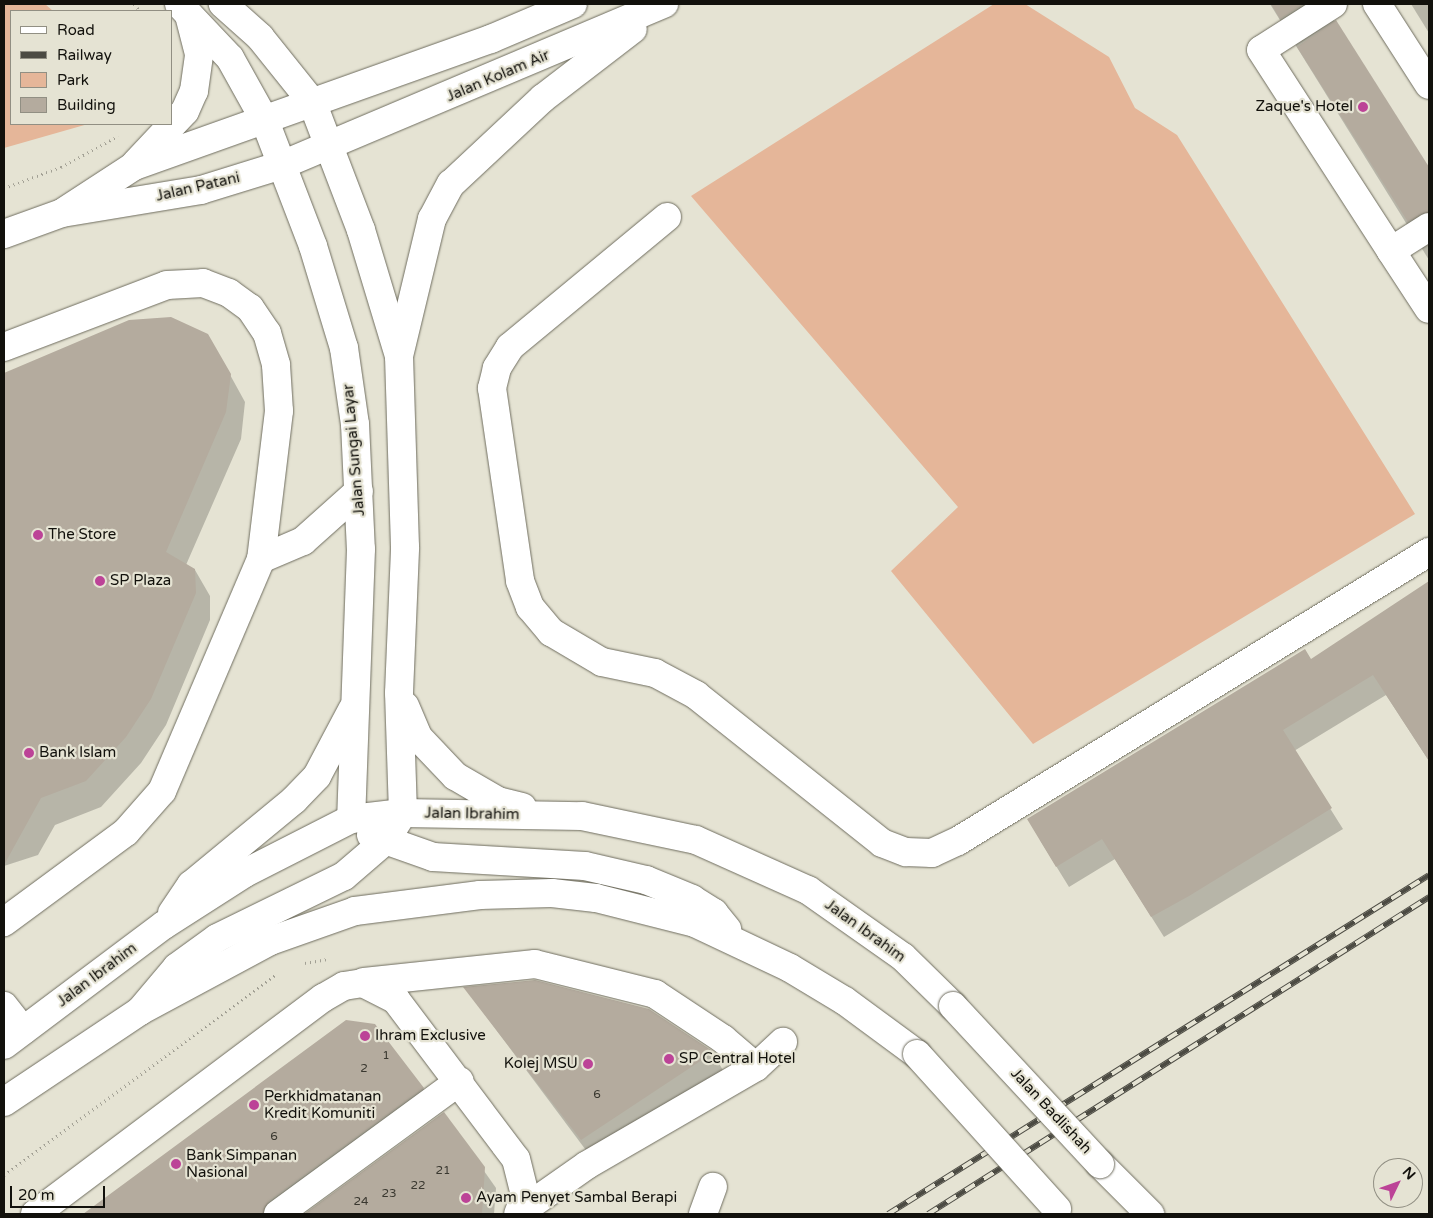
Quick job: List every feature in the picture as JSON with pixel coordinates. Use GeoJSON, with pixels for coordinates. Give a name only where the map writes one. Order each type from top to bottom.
{"type":"FeatureCollection","features":[{"type":"Feature","properties":{"kind":"main road"},"geometry":{"type":"LineString","coordinates":[[223,4],[260,37],[312,102],[330,146],[399,356]]}},
{"type":"Feature","properties":{"kind":"main road"},"geometry":{"type":"LineString","coordinates":[[312,102],[491,39],[573,4]]}},
{"type":"Feature","properties":{"kind":"main road"},"geometry":{"type":"LineString","coordinates":[[1333,4],[1261,50],[1429,310]]}},
{"type":"Feature","properties":{"kind":"main road"},"geometry":{"type":"LineString","coordinates":[[1377,4],[1429,85]]}},
{"type":"Feature","properties":{"kind":"main road"},"geometry":{"type":"LineString","coordinates":[[140,1011],[177,967],[217,938],[344,876],[386,840],[402,813],[399,693],[406,547],[399,356],[432,219],[451,184],[543,98],[661,6]]}},
{"type":"Feature","properties":{"kind":"main road","name":"Jalan Kolam Air"},"geometry":{"type":"LineString","coordinates":[[330,146],[661,6]]}},
{"type":"Feature","properties":{"kind":"main road"},"geometry":{"type":"LineString","coordinates":[[134,166],[185,111],[194,91],[199,54],[184,9]]}},
{"type":"Feature","properties":{"kind":"main road","name":"Jalan Sungai Layar"},"geometry":{"type":"LineString","coordinates":[[184,9],[230,58],[265,121],[282,165],[344,348],[360,491],[352,819]]}},
{"type":"Feature","properties":{"kind":"main road","name":"Jalan Patani"},"geometry":{"type":"LineString","coordinates":[[62,213],[134,166],[265,121],[312,102]]}},
{"type":"Feature","properties":{"kind":"main road","name":"Jalan Patani"},"geometry":{"type":"LineString","coordinates":[[4,234],[62,213],[201,190],[282,165],[330,146]]}},
{"type":"Feature","properties":{"kind":"main road"},"geometry":{"type":"LineString","coordinates":[[667,216],[510,347],[496,368],[492,388],[520,581],[530,607],[551,632],[602,662],[655,673],[696,695],[882,843],[906,852],[932,853],[958,841],[1429,552]]}},
{"type":"Feature","properties":{"kind":"main road"},"geometry":{"type":"LineString","coordinates":[[1392,251],[1429,227]]}},
{"type":"Feature","properties":{"kind":"main road"},"geometry":{"type":"LineString","coordinates":[[4,347],[167,285],[203,283],[229,293],[250,308],[267,333],[276,365],[279,411],[261,559],[162,791],[146,814],[4,922]]}},
{"type":"Feature","properties":{"kind":"main road"},"geometry":{"type":"LineString","coordinates":[[261,559],[303,541],[360,491]]}},
{"type":"Feature","properties":{"kind":"main road"},"geometry":{"type":"LineString","coordinates":[[399,693],[418,737],[455,776],[498,800],[546,815]]}},
{"type":"Feature","properties":{"kind":"main road"},"geometry":{"type":"LineString","coordinates":[[164,925],[191,885],[294,800],[317,776],[356,702]]}},
{"type":"Feature","properties":{"kind":"main road","name":"Jalan Ibrahim"},"geometry":{"type":"LineString","coordinates":[[13,1038],[164,925],[245,873],[352,819],[402,813],[546,815],[655,828],[748,859],[862,926],[903,957],[953,1006]]}},
{"type":"Feature","properties":{"kind":"main road"},"geometry":{"type":"LineString","coordinates":[[352,819],[366,834],[433,857],[585,866],[646,880],[714,913],[734,938]]}},
{"type":"Feature","properties":{"kind":"main road"},"geometry":{"type":"LineString","coordinates":[[4,1102],[140,1011],[270,941],[355,911],[408,902],[552,893],[647,908],[734,938],[845,1000],[918,1054],[1060,1212]]}},
{"type":"Feature","properties":{"kind":"main road"},"geometry":{"type":"LineString","coordinates":[[34,1214],[323,998],[344,986],[535,964],[655,994],[724,1039],[756,1067]]}},
{"type":"Feature","properties":{"kind":"main road"},"geometry":{"type":"LineString","coordinates":[[363,983],[396,1000],[460,1081],[516,1159],[524,1184],[522,1213]]}},
{"type":"Feature","properties":{"kind":"main road"},"geometry":{"type":"LineString","coordinates":[[4,1006],[13,1038]]}},
{"type":"Feature","properties":{"kind":"main road","name":"Jalan Badlishah"},"geometry":{"type":"LineString","coordinates":[[953,1006],[1108,1172],[1150,1214]]}},
{"type":"Feature","properties":{"kind":"main road"},"geometry":{"type":"LineString","coordinates":[[522,1213],[587,1165],[756,1067],[783,1042]]}},
{"type":"Feature","properties":{"kind":"main road"},"geometry":{"type":"LineString","coordinates":[[278,1214],[460,1081]]}},
{"type":"Feature","properties":{"kind":"main road"},"geometry":{"type":"LineString","coordinates":[[1108,1172],[1124,1214]]}},
{"type":"Feature","properties":{"kind":"main road"},"geometry":{"type":"LineString","coordinates":[[703,1214],[712,1187]]}},
{"type":"Feature","properties":{"kind":"path"},"geometry":{"type":"LineString","coordinates":[[4,188],[60,168],[127,131]]}},
{"type":"Feature","properties":{"kind":"path"},"geometry":{"type":"LineString","coordinates":[[298,964],[332,958]]}},
{"type":"Feature","properties":{"kind":"path"},"geometry":{"type":"LineString","coordinates":[[4,1175],[281,971]]}},
{"type":"Feature","properties":{"kind":"green space"},"geometry":{"type":"Polygon","coordinates":[[[4,4],[45,4],[52,10],[10,10],[10,125],[84,125],[4,148],[4,4]]]}},
{"type":"Feature","properties":{"kind":"green space"},"geometry":{"type":"Polygon","coordinates":[[[994,4],[1025,4],[1109,57],[1135,108],[1177,135],[1415,514],[1033,744],[891,571],[958,507],[691,196],[994,4]]]}},
{"type":"Feature","properties":{"kind":"building"},"geometry":{"type":"Polygon","coordinates":[[[1271,4],[1304,4],[1280,19],[1271,4]]]}},
{"type":"Feature","properties":{"kind":"building","name":"Zaque's Hotel"},"geometry":{"type":"Polygon","coordinates":[[[1336,20],[1429,167],[1429,212],[1408,222],[1297,47],[1336,20]]]}},
{"type":"Feature","properties":{"kind":"building","name":"SP Plaza"},"geometry":{"type":"Polygon","coordinates":[[[171,317],[208,334],[231,374],[226,412],[166,552],[195,569],[196,593],[151,699],[126,737],[86,781],[41,798],[4,865],[4,373],[129,320],[171,317]]]}},
{"type":"Feature","properties":{"kind":"building"},"geometry":{"type":"Polygon","coordinates":[[[1429,581],[1429,761],[1373,675],[1283,730],[1332,808],[1189,896],[1151,917],[1102,839],[1056,867],[1027,819],[1305,649],[1311,659],[1429,581]]]}},
{"type":"Feature","properties":{"kind":"building"},"geometry":{"type":"Polygon","coordinates":[[[535,980],[649,1009],[714,1052],[581,1140],[463,987],[535,980]]]}},
{"type":"Feature","properties":{"kind":"building"},"geometry":{"type":"Polygon","coordinates":[[[346,1020],[375,1024],[424,1088],[269,1201],[263,1214],[83,1214],[346,1020]]]}},
{"type":"Feature","properties":{"kind":"building"},"geometry":{"type":"Polygon","coordinates":[[[444,1112],[485,1167],[482,1214],[304,1214],[444,1112]]]}},
{"type":"Feature","properties":{"kind":"railway"},"geometry":{"type":"LineString","coordinates":[[888,1214],[1429,875]]}},
{"type":"Feature","properties":{"kind":"railway"},"geometry":{"type":"LineString","coordinates":[[928,1214],[1429,897]]}},
{"type":"Feature","properties":{"kind":"place","name":"Zaque's Hotel"},"geometry":{"type":"Point","coordinates":[1363,107]}},
{"type":"Feature","properties":{"kind":"place","name":"The Store"},"geometry":{"type":"Point","coordinates":[38,535]}},
{"type":"Feature","properties":{"kind":"place","name":"SP Plaza"},"geometry":{"type":"Point","coordinates":[100,581]}},
{"type":"Feature","properties":{"kind":"place","name":"Bank Islam"},"geometry":{"type":"Point","coordinates":[29,753]}},
{"type":"Feature","properties":{"kind":"place","name":"Ihram Exclusive"},"geometry":{"type":"Point","coordinates":[365,1036]}},
{"type":"Feature","properties":{"kind":"place","name":"SP Central Hotel"},"geometry":{"type":"Point","coordinates":[669,1059]}},
{"type":"Feature","properties":{"kind":"place","name":"Kolej MSU"},"geometry":{"type":"Point","coordinates":[588,1064]}},
{"type":"Feature","properties":{"kind":"place","name":"Perkhidmatanan Kredit Komuniti"},"geometry":{"type":"Point","coordinates":[254,1105]}},
{"type":"Feature","properties":{"kind":"place","name":"Bank Simpanan Nasional"},"geometry":{"type":"Point","coordinates":[176,1164]}},
{"type":"Feature","properties":{"kind":"place","name":"Ayam Penyet Sambal Berapi"},"geometry":{"type":"Point","coordinates":[466,1198]}}]}
